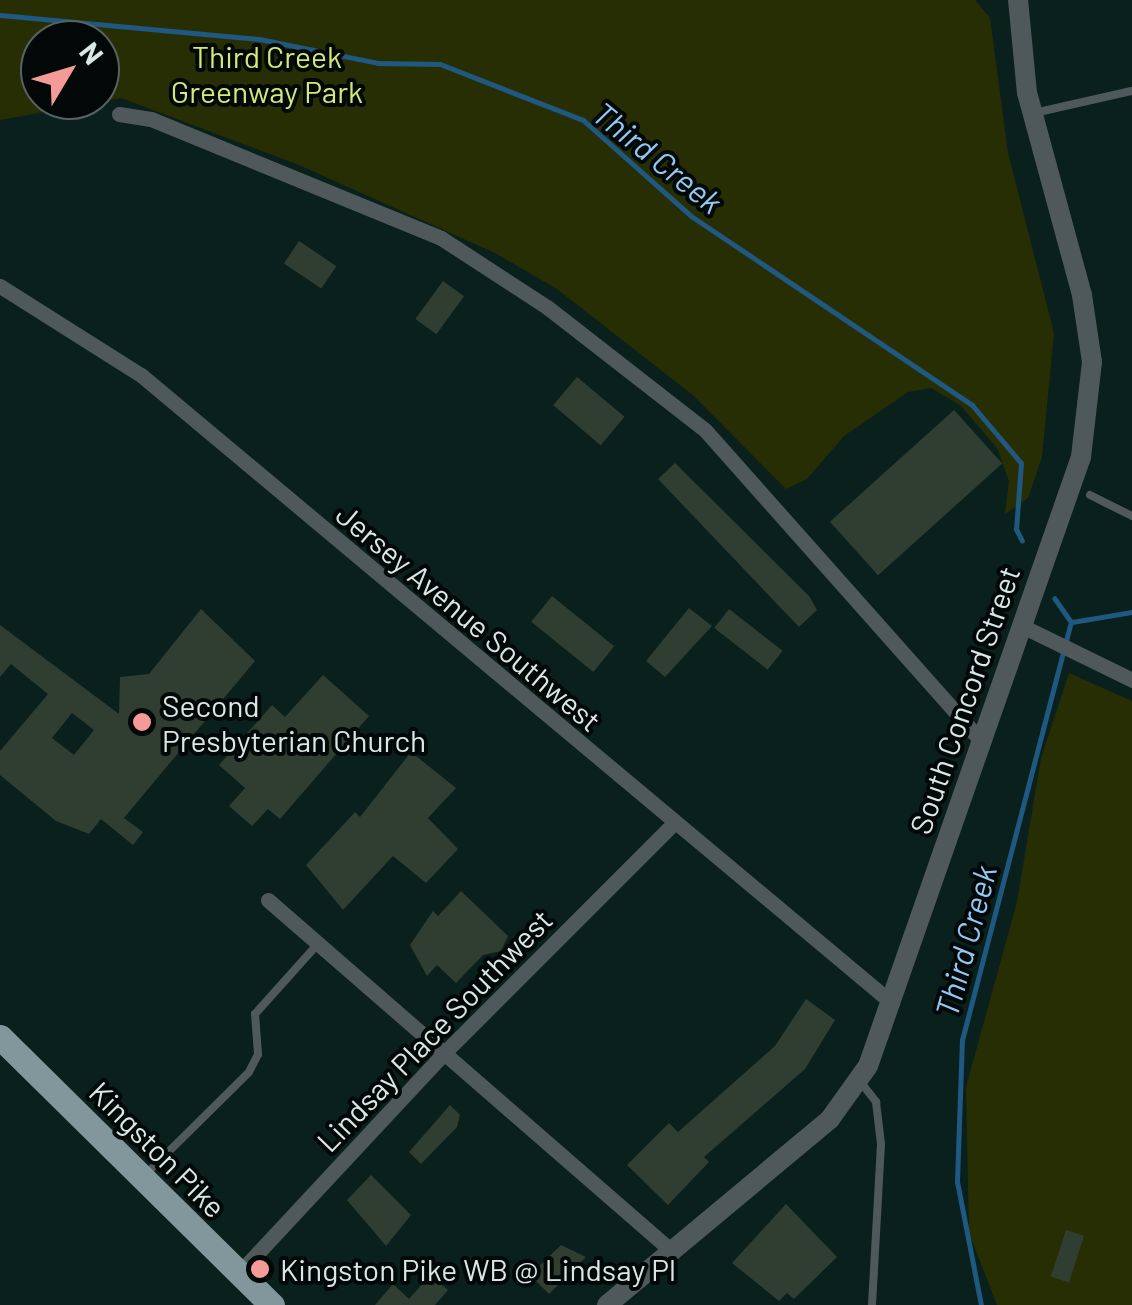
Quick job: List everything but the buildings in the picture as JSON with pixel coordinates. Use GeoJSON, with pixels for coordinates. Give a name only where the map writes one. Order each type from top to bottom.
{"type":"FeatureCollection","features":[{"type":"Feature","properties":{"kind":"main road","name":"Kingston Pike"},"geometry":{"type":"LineString","coordinates":[[0,1036],[272,1305]]}},
{"type":"Feature","properties":{"kind":"street","name":"South Concord Street"},"geometry":{"type":"LineString","coordinates":[[607,1305],[667,1247],[830,1118],[859,1080],[892,1003],[980,740],[1081,458],[1092,362],[1033,113],[1018,0]]}},
{"type":"Feature","properties":{"kind":"street"},"geometry":{"type":"LineString","coordinates":[[120,114],[167,125],[440,238],[547,307],[705,430],[980,740]]}},
{"type":"Feature","properties":{"kind":"street","name":"Jersey Avenue Southwest"},"geometry":{"type":"LineString","coordinates":[[0,286],[141,375],[672,826],[892,1003]]}},
{"type":"Feature","properties":{"kind":"street"},"geometry":{"type":"LineString","coordinates":[[1022,626],[1132,680]]}},
{"type":"Feature","properties":{"kind":"street","name":"Lindsay Place Southwest"},"geometry":{"type":"LineString","coordinates":[[238,1274],[445,1052],[672,826]]}},
{"type":"Feature","properties":{"kind":"street"},"geometry":{"type":"LineString","coordinates":[[268,900],[667,1247]]}},
{"type":"Feature","properties":{"kind":"lane"},"geometry":{"type":"LineString","coordinates":[[1033,113],[1132,92]]}},
{"type":"Feature","properties":{"kind":"lane"},"geometry":{"type":"LineString","coordinates":[[1090,495],[1132,516]]}},
{"type":"Feature","properties":{"kind":"lane"},"geometry":{"type":"LineString","coordinates":[[142,1178],[249,1072],[258,1054],[255,1014],[320,943]]}},
{"type":"Feature","properties":{"kind":"lane"},"geometry":{"type":"LineString","coordinates":[[859,1080],[876,1102],[881,1144],[872,1305]]}},
{"type":"Feature","properties":{"kind":"green space","name":"Third Creek Greenway Park"},"geometry":{"type":"Polygon","coordinates":[[[0,0],[975,0],[990,18],[1008,153],[1054,333],[1042,457],[1028,498],[1005,514],[1009,481],[997,448],[960,405],[931,388],[908,392],[844,436],[807,479],[786,489],[694,396],[557,289],[495,253],[299,165],[120,98],[120,20],[20,20],[20,116],[0,120],[0,0]]]}},
{"type":"Feature","properties":{"kind":"green space"},"geometry":{"type":"Polygon","coordinates":[[[1069,673],[1132,701],[1132,1305],[997,1305],[969,1233],[966,1087],[1017,902],[1041,758],[1069,673]]]}},
{"type":"Feature","properties":{"kind":"waterway","name":"Third Creek"},"geometry":{"type":"LineString","coordinates":[[0,15],[259,39],[378,63],[440,64],[583,120],[691,216],[972,405],[1021,463],[1016,529],[1022,541]]}},
{"type":"Feature","properties":{"kind":"waterway","name":"Third Creek"},"geometry":{"type":"LineString","coordinates":[[981,1305],[957,1181],[962,1040],[1071,622],[1054,598]]}},
{"type":"Feature","properties":{"kind":"waterway"},"geometry":{"type":"LineString","coordinates":[[1072,622],[1132,612]]}},
{"type":"Feature","properties":{"kind":"place","name":"Second Presbyterian Church"},"geometry":{"type":"Point","coordinates":[142,722]}},
{"type":"Feature","properties":{"kind":"place","name":"Kingston Pike WB @ Lindsay Pl"},"geometry":{"type":"Point","coordinates":[260,1269]}}]}
